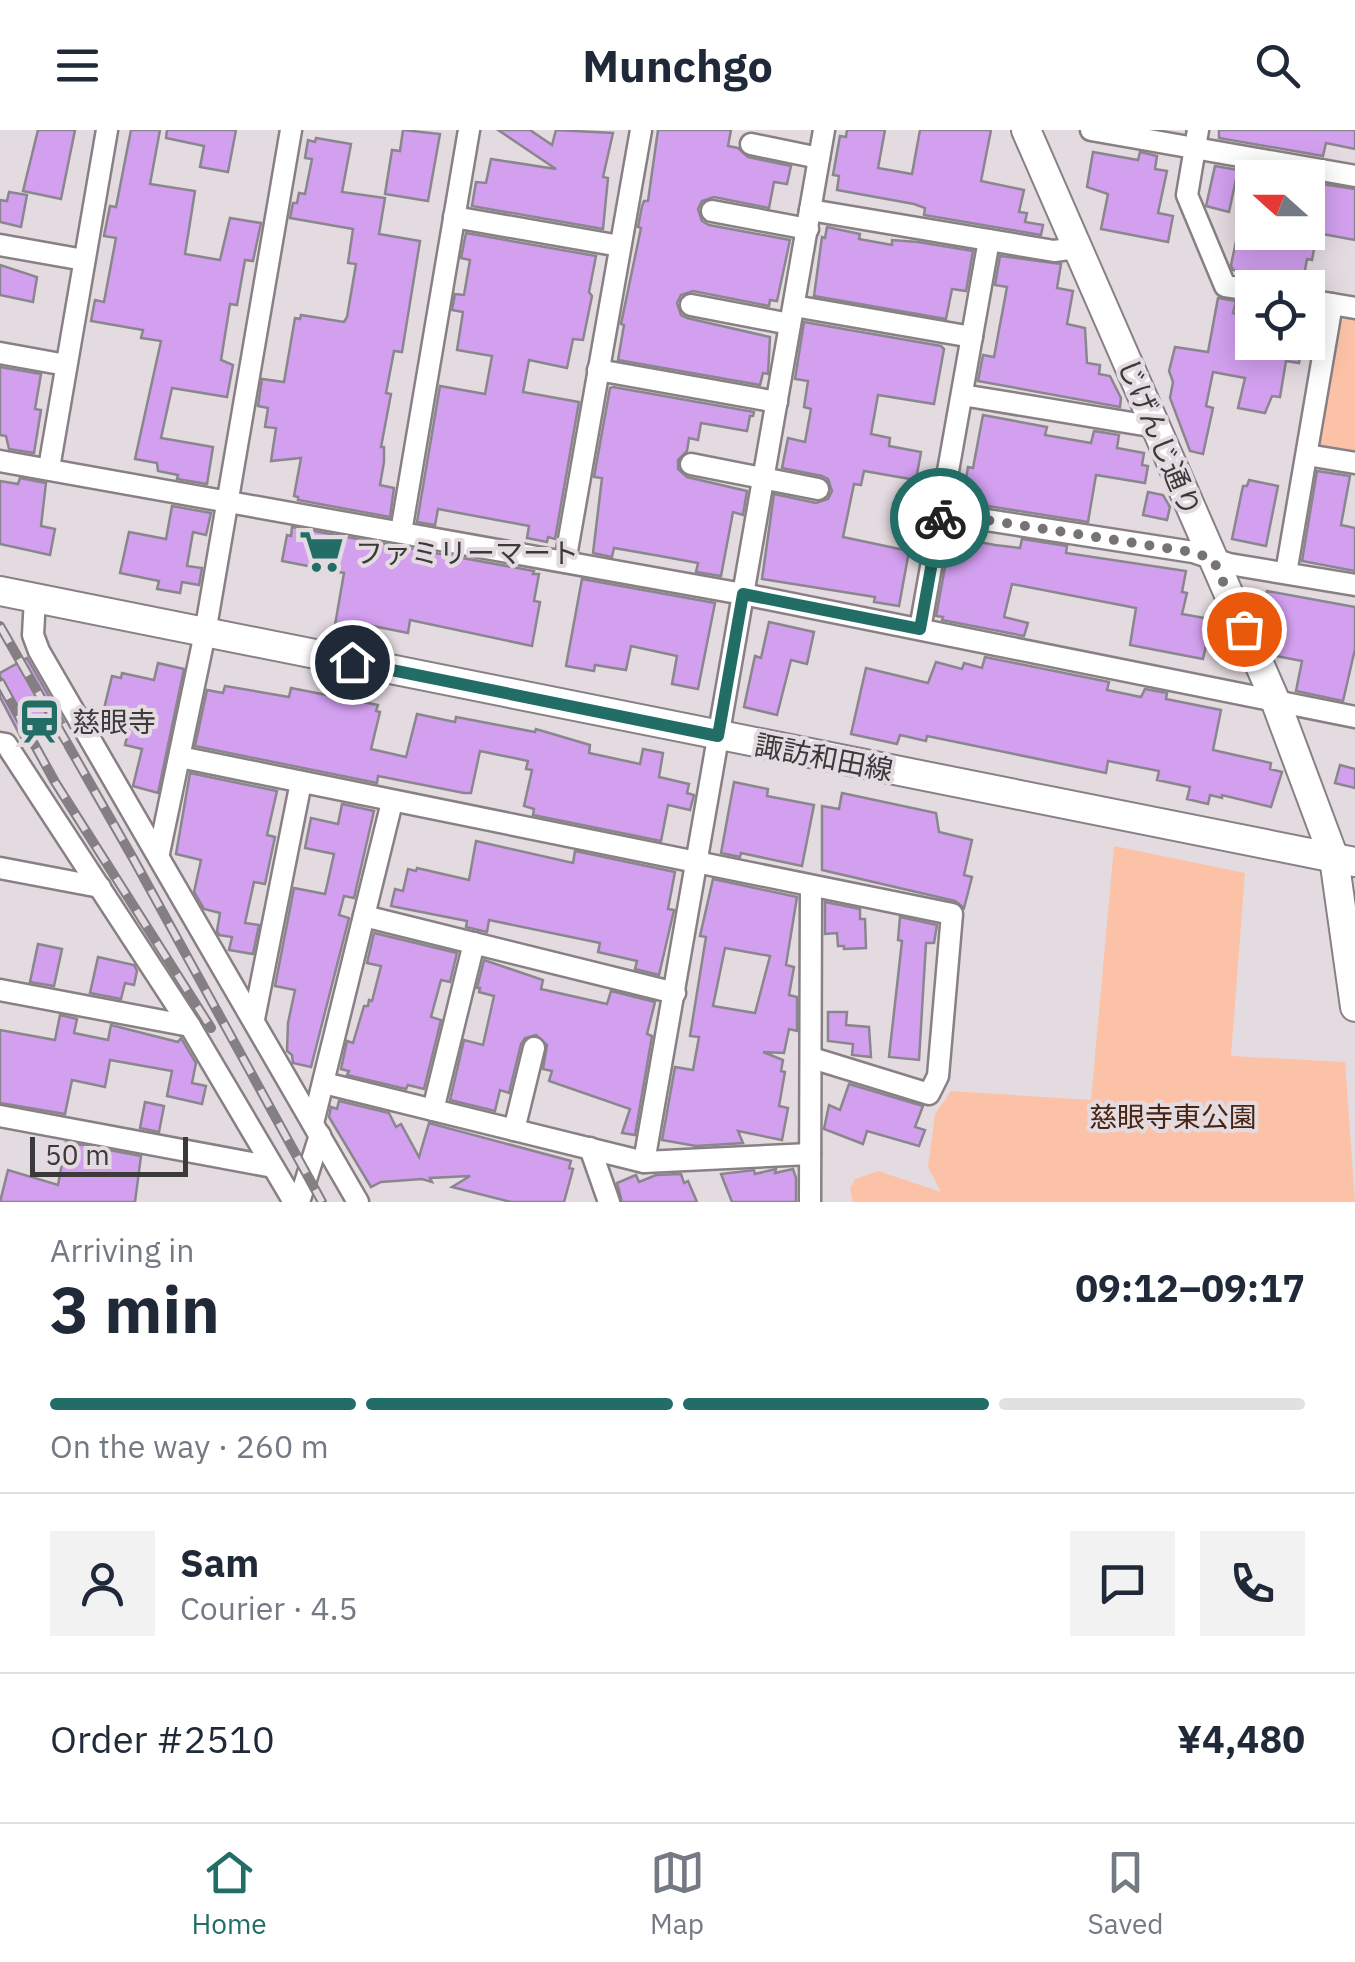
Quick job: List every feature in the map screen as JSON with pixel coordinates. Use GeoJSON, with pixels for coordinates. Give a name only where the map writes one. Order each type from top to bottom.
{"type":"FeatureCollection","features":[{"type":"Feature","properties":{"kind":"street"},"geometry":{"type":"LineString","coordinates":[[49,468],[107,130]]}},
{"type":"Feature","properties":{"kind":"street"},"geometry":{"type":"LineString","coordinates":[[158,852],[205,633],[291,130]]}},
{"type":"Feature","properties":{"kind":"street"},"geometry":{"type":"LineString","coordinates":[[401,532],[469,130]]}},
{"type":"Feature","properties":{"kind":"street"},"geometry":{"type":"LineString","coordinates":[[565,562],[640,130]]}},
{"type":"Feature","properties":{"kind":"street"},"geometry":{"type":"LineString","coordinates":[[644,1162],[824,130]]}},
{"type":"Feature","properties":{"kind":"street","name":"じげんじ通り"},"geometry":{"type":"LineString","coordinates":[[1026,130],[1344,860],[1355,1007]]}},
{"type":"Feature","properties":{"kind":"street"},"geometry":{"type":"LineString","coordinates":[[1091,130],[1196,138],[1355,176]]}},
{"type":"Feature","properties":{"kind":"street"},"geometry":{"type":"LineString","coordinates":[[1196,138],[1187,195],[1225,286],[1235,287]]}},
{"type":"Feature","properties":{"kind":"street"},"geometry":{"type":"LineString","coordinates":[[751,144],[819,158]]}},
{"type":"Feature","properties":{"kind":"street"},"geometry":{"type":"LineString","coordinates":[[712,211],[989,240],[1054,251],[1077,248]]}},
{"type":"Feature","properties":{"kind":"street"},"geometry":{"type":"LineString","coordinates":[[454,217],[620,246]]}},
{"type":"Feature","properties":{"kind":"street"},"geometry":{"type":"LineString","coordinates":[[920,629],[989,240]]}},
{"type":"Feature","properties":{"kind":"street"},"geometry":{"type":"LineString","coordinates":[[0,245],[84,260]]}},
{"type":"Feature","properties":{"kind":"street"},"geometry":{"type":"LineString","coordinates":[[1325,303],[1355,308]]}},
{"type":"Feature","properties":{"kind":"street"},"geometry":{"type":"LineString","coordinates":[[1286,573],[1332,304]]}},
{"type":"Feature","properties":{"kind":"street"},"geometry":{"type":"LineString","coordinates":[[691,305],[972,337]]}},
{"type":"Feature","properties":{"kind":"street"},"geometry":{"type":"LineString","coordinates":[[0,353],[66,364]]}},
{"type":"Feature","properties":{"kind":"street"},"geometry":{"type":"LineString","coordinates":[[598,370],[777,402]]}},
{"type":"Feature","properties":{"kind":"street"},"geometry":{"type":"LineString","coordinates":[[962,394],[1156,426]]}},
{"type":"Feature","properties":{"kind":"street"},"geometry":{"type":"LineString","coordinates":[[1307,455],[1355,463]]}},
{"type":"Feature","properties":{"kind":"street"},"geometry":{"type":"LineString","coordinates":[[0,461],[743,594],[1355,716]]}},
{"type":"Feature","properties":{"kind":"street"},"geometry":{"type":"LineString","coordinates":[[691,464],[818,488]]}},
{"type":"Feature","properties":{"kind":"street"},"geometry":{"type":"LineString","coordinates":[[941,513],[1192,552],[1355,585]]}},
{"type":"Feature","properties":{"kind":"street","name":"諏訪和田線"},"geometry":{"type":"LineString","coordinates":[[0,591],[1344,860]]}},
{"type":"Feature","properties":{"kind":"street"},"geometry":{"type":"LineString","coordinates":[[35,598],[34,636],[40,651],[358,1202]]}},
{"type":"Feature","properties":{"kind":"street"},"geometry":{"type":"LineString","coordinates":[[0,743],[6,744],[190,1026],[297,1202]]}},
{"type":"Feature","properties":{"kind":"street"},"geometry":{"type":"LineString","coordinates":[[180,758],[952,914],[938,1076],[930,1094],[812,1058]]}},
{"type":"Feature","properties":{"kind":"street"},"geometry":{"type":"LineString","coordinates":[[254,1019],[301,782]]}},
{"type":"Feature","properties":{"kind":"street"},"geometry":{"type":"LineString","coordinates":[[297,1202],[392,802]]}},
{"type":"Feature","properties":{"kind":"street"},"geometry":{"type":"LineString","coordinates":[[0,868],[100,887]]}},
{"type":"Feature","properties":{"kind":"street"},"geometry":{"type":"LineString","coordinates":[[810,1202],[811,887]]}},
{"type":"Feature","properties":{"kind":"street"},"geometry":{"type":"LineString","coordinates":[[364,916],[675,993]]}},
{"type":"Feature","properties":{"kind":"street"},"geometry":{"type":"LineString","coordinates":[[433,1110],[474,943]]}},
{"type":"Feature","properties":{"kind":"street"},"geometry":{"type":"LineString","coordinates":[[0,990],[190,1026]]}},
{"type":"Feature","properties":{"kind":"street"},"geometry":{"type":"LineString","coordinates":[[514,1130],[534,1048]]}},
{"type":"Feature","properties":{"kind":"street"},"geometry":{"type":"LineString","coordinates":[[324,1083],[644,1162],[810,1154]]}},
{"type":"Feature","properties":{"kind":"street"},"geometry":{"type":"LineString","coordinates":[[0,1116],[274,1167]]}},
{"type":"Feature","properties":{"kind":"street"},"geometry":{"type":"LineString","coordinates":[[590,1148],[610,1202]]}},
{"type":"Feature","properties":{"kind":"green space"},"geometry":{"type":"Polygon","coordinates":[[[1349,317],[1355,319],[1355,455],[1321,449],[1316,443],[1337,323],[1349,317]]]}},
{"type":"Feature","properties":{"kind":"green space","name":"慈眼寺東公園"},"geometry":{"type":"Polygon","coordinates":[[[1114,846],[1245,873],[1231,1056],[1345,1062],[1355,1202],[853,1202],[850,1188],[855,1179],[878,1171],[941,1192],[928,1167],[935,1114],[951,1091],[1091,1100],[1114,846]]]}},
{"type":"Feature","properties":{"kind":"building"},"geometry":{"type":"Polygon","coordinates":[[[38,130],[75,130],[61,199],[23,191],[38,130]]]}},
{"type":"Feature","properties":{"kind":"building"},"geometry":{"type":"Polygon","coordinates":[[[131,130],[160,130],[150,184],[195,191],[185,254],[220,260],[230,218],[261,223],[253,261],[245,260],[237,305],[230,304],[221,360],[233,365],[227,397],[172,388],[161,438],[213,447],[207,484],[177,479],[178,475],[158,471],[157,463],[135,459],[161,341],[141,338],[143,330],[91,321],[95,300],[104,302],[116,238],[104,236],[110,206],[116,207],[131,130]]]}},
{"type":"Feature","properties":{"kind":"building"},"geometry":{"type":"Polygon","coordinates":[[[167,130],[236,130],[228,172],[200,167],[204,146],[166,138],[167,130]]]}},
{"type":"Feature","properties":{"kind":"building"},"geometry":{"type":"Polygon","coordinates":[[[403,130],[440,134],[428,201],[385,194],[392,150],[400,151],[403,130]]]}},
{"type":"Feature","properties":{"kind":"building"},"geometry":{"type":"Polygon","coordinates":[[[498,130],[530,130],[552,145],[556,130],[613,133],[603,177],[608,178],[603,229],[472,206],[476,182],[486,183],[491,159],[556,169],[498,130]]]}},
{"type":"Feature","properties":{"kind":"building"},"geometry":{"type":"Polygon","coordinates":[[[658,130],[731,130],[728,146],[738,148],[748,157],[791,166],[787,184],[774,182],[769,208],[714,197],[702,201],[698,209],[702,221],[709,225],[790,240],[777,301],[770,300],[769,306],[693,291],[681,295],[677,303],[681,315],[687,318],[770,337],[768,374],[763,373],[760,385],[618,360],[624,325],[621,324],[642,206],[648,201],[658,130]]]}},
{"type":"Feature","properties":{"kind":"building"},"geometry":{"type":"Polygon","coordinates":[[[847,130],[885,130],[878,168],[912,174],[920,130],[991,130],[981,181],[1024,190],[1019,212],[1027,213],[1025,222],[1043,225],[1041,235],[924,215],[925,208],[914,204],[837,190],[839,176],[833,175],[840,136],[846,137],[847,130]]]}},
{"type":"Feature","properties":{"kind":"building"},"geometry":{"type":"Polygon","coordinates":[[[1219,130],[1355,130],[1355,149],[1326,143],[1323,156],[1219,138],[1219,130]]]}},
{"type":"Feature","properties":{"kind":"building"},"geometry":{"type":"Polygon","coordinates":[[[316,138],[351,144],[342,192],[385,198],[379,234],[420,241],[402,352],[394,351],[386,393],[391,394],[381,447],[384,462],[380,485],[394,488],[390,517],[298,500],[294,496],[301,458],[271,461],[276,428],[265,427],[268,408],[258,406],[262,379],[284,382],[295,318],[300,319],[301,315],[344,322],[347,317],[356,264],[348,263],[353,229],[290,218],[299,193],[305,194],[312,159],[305,158],[308,140],[315,142],[316,138]]]}},
{"type":"Feature","properties":{"kind":"building"},"geometry":{"type":"Polygon","coordinates":[[[1093,152],[1138,160],[1140,152],[1157,156],[1155,169],[1167,171],[1158,213],[1173,216],[1168,242],[1101,229],[1108,194],[1087,187],[1093,152]]]}},
{"type":"Feature","properties":{"kind":"building"},"geometry":{"type":"Polygon","coordinates":[[[1215,166],[1235,169],[1229,212],[1206,206],[1215,166]]]}},
{"type":"Feature","properties":{"kind":"building"},"geometry":{"type":"Polygon","coordinates":[[[1325,185],[1355,189],[1355,240],[1325,234],[1325,185]]]}},
{"type":"Feature","properties":{"kind":"building"},"geometry":{"type":"Polygon","coordinates":[[[9,192],[27,195],[21,227],[0,222],[0,200],[7,201],[9,192]]]}},
{"type":"Feature","properties":{"kind":"building"},"geometry":{"type":"Polygon","coordinates":[[[827,227],[860,234],[859,239],[892,245],[892,240],[973,251],[966,291],[952,289],[946,319],[814,296],[822,237],[825,238],[827,227]]]}},
{"type":"Feature","properties":{"kind":"building"},"geometry":{"type":"Polygon","coordinates":[[[466,233],[596,256],[583,340],[573,339],[567,368],[529,360],[523,392],[579,402],[555,539],[548,537],[547,542],[527,538],[529,526],[438,509],[435,525],[417,522],[440,386],[485,394],[492,356],[457,350],[463,312],[452,310],[455,294],[464,295],[470,260],[461,258],[466,233]]]}},
{"type":"Feature","properties":{"kind":"building"},"geometry":{"type":"Polygon","coordinates":[[[1235,246],[1235,250],[1314,250],[1305,270],[1235,270],[1231,265],[1235,246]]]}},
{"type":"Feature","properties":{"kind":"building"},"geometry":{"type":"Polygon","coordinates":[[[1000,256],[1061,264],[1057,288],[1073,291],[1067,324],[1085,328],[1087,363],[1100,365],[1099,374],[1110,376],[1121,398],[1120,407],[978,381],[983,355],[994,357],[1007,287],[995,285],[1000,256]]]}},
{"type":"Feature","properties":{"kind":"building"},"geometry":{"type":"Polygon","coordinates":[[[0,265],[37,277],[33,302],[0,295],[0,265]]]}},
{"type":"Feature","properties":{"kind":"building"},"geometry":{"type":"Polygon","coordinates":[[[1218,298],[1235,301],[1235,360],[1300,360],[1286,361],[1280,397],[1272,396],[1265,413],[1238,408],[1245,378],[1213,372],[1206,406],[1213,408],[1203,454],[1190,451],[1170,398],[1173,382],[1169,371],[1175,347],[1208,352],[1218,298]]]}},
{"type":"Feature","properties":{"kind":"building"},"geometry":{"type":"Polygon","coordinates":[[[804,322],[944,349],[934,404],[878,395],[871,434],[890,438],[889,446],[921,452],[916,480],[864,471],[861,485],[854,484],[843,537],[909,551],[899,606],[874,602],[875,597],[762,579],[774,494],[816,503],[828,499],[832,491],[828,479],[822,476],[782,468],[788,438],[805,442],[811,409],[804,407],[808,381],[795,379],[804,322]]]}},
{"type":"Feature","properties":{"kind":"building"},"geometry":{"type":"Polygon","coordinates":[[[0,367],[41,374],[35,409],[41,410],[34,453],[9,449],[6,436],[0,435],[0,367]]]}},
{"type":"Feature","properties":{"kind":"building"},"geometry":{"type":"Polygon","coordinates":[[[613,387],[754,412],[747,431],[701,423],[698,440],[689,438],[687,451],[678,460],[678,469],[687,477],[747,491],[743,515],[733,512],[721,576],[696,572],[698,563],[660,556],[614,548],[612,557],[593,553],[602,478],[594,477],[613,387]]]}},
{"type":"Feature","properties":{"kind":"building"},"geometry":{"type":"Polygon","coordinates":[[[983,415],[1047,427],[1045,435],[1091,443],[1094,431],[1119,435],[1117,448],[1144,453],[1142,465],[1148,466],[1145,483],[1096,475],[1088,522],[962,502],[983,415]]]}},
{"type":"Feature","properties":{"kind":"building"},"geometry":{"type":"Polygon","coordinates":[[[1317,471],[1350,476],[1341,525],[1355,528],[1355,571],[1302,561],[1317,471]]]}},
{"type":"Feature","properties":{"kind":"building"},"geometry":{"type":"Polygon","coordinates":[[[20,478],[46,483],[41,526],[55,529],[50,555],[0,544],[0,481],[18,484],[20,478]]]}},
{"type":"Feature","properties":{"kind":"building"},"geometry":{"type":"Polygon","coordinates":[[[1249,480],[1278,486],[1266,546],[1232,539],[1243,486],[1249,480]]]}},
{"type":"Feature","properties":{"kind":"building"},"geometry":{"type":"Polygon","coordinates":[[[1148,492],[1163,495],[1170,507],[1167,520],[1143,515],[1148,492]]]}},
{"type":"Feature","properties":{"kind":"building"},"geometry":{"type":"Polygon","coordinates":[[[172,506],[211,513],[206,535],[193,532],[187,566],[202,568],[199,585],[182,582],[180,593],[157,589],[159,581],[120,573],[129,532],[166,539],[172,506]]]}},
{"type":"Feature","properties":{"kind":"building"},"geometry":{"type":"Polygon","coordinates":[[[292,527],[534,571],[533,574],[539,574],[534,601],[540,602],[532,646],[410,620],[408,633],[368,625],[367,631],[335,625],[344,573],[282,561],[292,527]]]}},
{"type":"Feature","properties":{"kind":"building"},"geometry":{"type":"Polygon","coordinates":[[[952,529],[966,532],[965,539],[995,545],[1020,548],[1022,539],[1067,546],[1066,553],[1186,571],[1182,592],[1187,593],[1182,614],[1216,620],[1224,640],[1208,637],[1203,659],[1130,645],[1136,608],[1012,584],[1004,617],[1028,623],[1024,636],[942,620],[943,617],[936,616],[952,529]]]}},
{"type":"Feature","properties":{"kind":"building"},"geometry":{"type":"Polygon","coordinates":[[[582,579],[715,603],[698,689],[672,684],[677,656],[631,646],[626,670],[595,665],[594,671],[566,666],[582,579]]]}},
{"type":"Feature","properties":{"kind":"building"},"geometry":{"type":"Polygon","coordinates":[[[1267,591],[1355,607],[1355,649],[1343,701],[1296,691],[1302,661],[1276,656],[1280,636],[1268,634],[1270,624],[1261,623],[1267,591]]]}},
{"type":"Feature","properties":{"kind":"building"},"geometry":{"type":"Polygon","coordinates":[[[769,622],[814,632],[807,664],[791,660],[777,715],[744,707],[755,656],[761,658],[769,622]]]}},
{"type":"Feature","properties":{"kind":"building"},"geometry":{"type":"Polygon","coordinates":[[[985,657],[1109,682],[1107,690],[1141,697],[1145,689],[1167,693],[1166,699],[1221,710],[1213,750],[1271,763],[1270,769],[1282,772],[1271,807],[1222,795],[1210,795],[1208,804],[1187,799],[1190,787],[1157,780],[1159,771],[1108,761],[1106,773],[927,736],[926,741],[900,735],[897,744],[851,734],[866,668],[928,683],[936,662],[962,669],[964,663],[982,668],[985,657]]]}},
{"type":"Feature","properties":{"kind":"building"},"geometry":{"type":"Polygon","coordinates":[[[27,658],[64,722],[24,743],[0,697],[0,673],[27,658]]]}},
{"type":"Feature","properties":{"kind":"building"},"geometry":{"type":"Polygon","coordinates":[[[158,663],[184,669],[158,793],[133,786],[142,749],[125,745],[129,728],[101,721],[112,676],[121,678],[122,673],[154,680],[158,663]]]}},
{"type":"Feature","properties":{"kind":"building"},"geometry":{"type":"Polygon","coordinates":[[[225,686],[289,697],[291,688],[378,705],[376,711],[380,712],[371,749],[406,757],[417,714],[455,722],[456,717],[535,732],[536,729],[590,745],[589,753],[640,764],[643,749],[663,753],[659,777],[689,784],[687,793],[694,795],[690,810],[668,805],[661,841],[533,815],[534,809],[524,806],[532,770],[526,769],[528,761],[480,751],[471,793],[464,793],[378,776],[377,783],[195,746],[207,690],[223,693],[225,686]]]}},
{"type":"Feature","properties":{"kind":"building"},"geometry":{"type":"Polygon","coordinates":[[[1340,765],[1355,769],[1355,788],[1335,783],[1340,765]]]}},
{"type":"Feature","properties":{"kind":"building"},"geometry":{"type":"Polygon","coordinates":[[[190,773],[277,791],[267,835],[275,837],[265,884],[254,882],[245,923],[259,925],[253,954],[229,950],[232,937],[217,931],[220,913],[204,909],[194,892],[201,860],[176,854],[190,773]]]}},
{"type":"Feature","properties":{"kind":"building"},"geometry":{"type":"Polygon","coordinates":[[[734,782],[768,789],[767,796],[814,805],[802,866],[741,853],[740,857],[721,853],[734,782]]]}},
{"type":"Feature","properties":{"kind":"building"},"geometry":{"type":"Polygon","coordinates":[[[842,793],[936,813],[939,832],[972,840],[964,875],[972,877],[964,908],[955,901],[822,870],[822,806],[839,809],[842,793]]]}},
{"type":"Feature","properties":{"kind":"building"},"geometry":{"type":"Polygon","coordinates":[[[342,804],[374,811],[354,898],[344,896],[339,915],[349,918],[311,1067],[293,1063],[287,1051],[295,990],[275,986],[294,888],[325,894],[334,854],[305,848],[311,818],[338,824],[342,804]]]}},
{"type":"Feature","properties":{"kind":"building"},"geometry":{"type":"Polygon","coordinates":[[[476,841],[573,863],[575,851],[675,872],[668,909],[674,910],[659,975],[635,969],[637,961],[598,952],[600,943],[489,920],[487,932],[466,927],[467,921],[391,906],[395,889],[403,891],[408,869],[469,880],[476,841]]]}},
{"type":"Feature","properties":{"kind":"building"},"geometry":{"type":"Polygon","coordinates":[[[713,879],[797,897],[786,965],[794,967],[789,995],[797,997],[797,1031],[789,1029],[784,1053],[763,1052],[783,1060],[781,1071],[785,1072],[779,1106],[788,1108],[782,1140],[738,1131],[743,1143],[696,1146],[662,1140],[675,1067],[693,1070],[699,1037],[690,1036],[706,937],[700,936],[713,879]],[[725,948],[713,1006],[755,1013],[770,956],[725,948]]]}},
{"type":"Feature","properties":{"kind":"building"},"geometry":{"type":"Polygon","coordinates":[[[825,902],[860,909],[860,919],[865,919],[866,948],[844,949],[838,946],[837,933],[825,934],[825,902]]]}},
{"type":"Feature","properties":{"kind":"building"},"geometry":{"type":"Polygon","coordinates":[[[900,917],[937,925],[934,943],[926,943],[919,1060],[889,1057],[902,941],[898,940],[900,917]]]}},
{"type":"Feature","properties":{"kind":"building"},"geometry":{"type":"Polygon","coordinates":[[[374,933],[457,953],[450,982],[441,980],[431,1017],[441,1020],[424,1089],[408,1085],[406,1089],[347,1075],[349,1071],[341,1069],[347,1041],[353,1043],[364,1006],[372,1001],[381,966],[367,963],[374,933]]]}},
{"type":"Feature","properties":{"kind":"building"},"geometry":{"type":"Polygon","coordinates":[[[38,944],[62,949],[54,986],[30,982],[38,944]]]}},
{"type":"Feature","properties":{"kind":"building"},"geometry":{"type":"Polygon","coordinates":[[[98,957],[134,965],[134,985],[125,983],[121,999],[90,993],[98,957]]]}},
{"type":"Feature","properties":{"kind":"building"},"geometry":{"type":"Polygon","coordinates":[[[484,960],[543,980],[541,989],[607,1004],[611,991],[655,1002],[647,1034],[652,1036],[635,1135],[622,1133],[630,1109],[549,1081],[552,1071],[543,1069],[547,1045],[536,1035],[525,1038],[521,1044],[509,1093],[500,1090],[495,1111],[450,1100],[464,1040],[483,1045],[494,996],[477,988],[484,960]]]}},
{"type":"Feature","properties":{"kind":"building"},"geometry":{"type":"Polygon","coordinates":[[[828,1012],[847,1012],[846,1025],[869,1027],[871,1057],[852,1055],[853,1044],[828,1041],[828,1012]]]}},
{"type":"Feature","properties":{"kind":"building"},"geometry":{"type":"Polygon","coordinates":[[[60,1015],[77,1019],[74,1033],[108,1040],[111,1025],[178,1042],[181,1038],[196,1063],[192,1083],[206,1086],[202,1104],[167,1096],[172,1071],[110,1060],[105,1087],[72,1080],[65,1114],[0,1103],[0,1030],[55,1040],[60,1015]]]}},
{"type":"Feature","properties":{"kind":"building"},"geometry":{"type":"Polygon","coordinates":[[[849,1084],[923,1106],[915,1127],[925,1130],[919,1146],[867,1131],[863,1144],[824,1129],[829,1105],[840,1110],[849,1084]]]}},
{"type":"Feature","properties":{"kind":"building"},"geometry":{"type":"Polygon","coordinates":[[[339,1101],[389,1113],[396,1127],[401,1124],[419,1157],[429,1123],[571,1161],[569,1168],[573,1169],[564,1202],[511,1202],[452,1187],[470,1176],[430,1178],[432,1182],[381,1182],[371,1187],[329,1117],[331,1107],[337,1109],[339,1101]]]}},
{"type":"Feature","properties":{"kind":"building"},"geometry":{"type":"Polygon","coordinates":[[[145,1102],[164,1106],[159,1132],[140,1128],[145,1102]]]}},
{"type":"Feature","properties":{"kind":"building"},"geometry":{"type":"Polygon","coordinates":[[[66,1142],[141,1156],[135,1202],[0,1202],[8,1170],[58,1185],[66,1142]]]}},
{"type":"Feature","properties":{"kind":"building"},"geometry":{"type":"Polygon","coordinates":[[[776,1169],[775,1173],[793,1169],[796,1202],[732,1202],[721,1174],[754,1170],[755,1174],[776,1169]]]}},
{"type":"Feature","properties":{"kind":"building"},"geometry":{"type":"Polygon","coordinates":[[[681,1174],[697,1202],[622,1202],[617,1183],[636,1175],[639,1182],[656,1175],[681,1174]]]}},
{"type":"Feature","properties":{"kind":"railway"},"geometry":{"type":"LineString","coordinates":[[0,626],[322,1202]]}},
{"type":"Feature","properties":{"kind":"railway"},"geometry":{"type":"LineString","coordinates":[[0,682],[55,782],[211,1028]]}},
{"type":"Feature","properties":{"kind":"way so far"},"geometry":{"type":"LineString","coordinates":[[940,518],[941,513],[1192,552],[1213,559],[1244,629]]}},
{"type":"Feature","properties":{"kind":"place","name":"ファミリーマート"},"geometry":{"type":"Point","coordinates":[322,552]}},
{"type":"Feature","properties":{"kind":"place","name":"慈眼寺"},"geometry":{"type":"Point","coordinates":[39,721]}},
{"type":"Feature","properties":{"kind":"route"},"geometry":{"type":"LineString","coordinates":[[352,662],[718,736],[743,594],[920,629],[940,518]]}}]}
